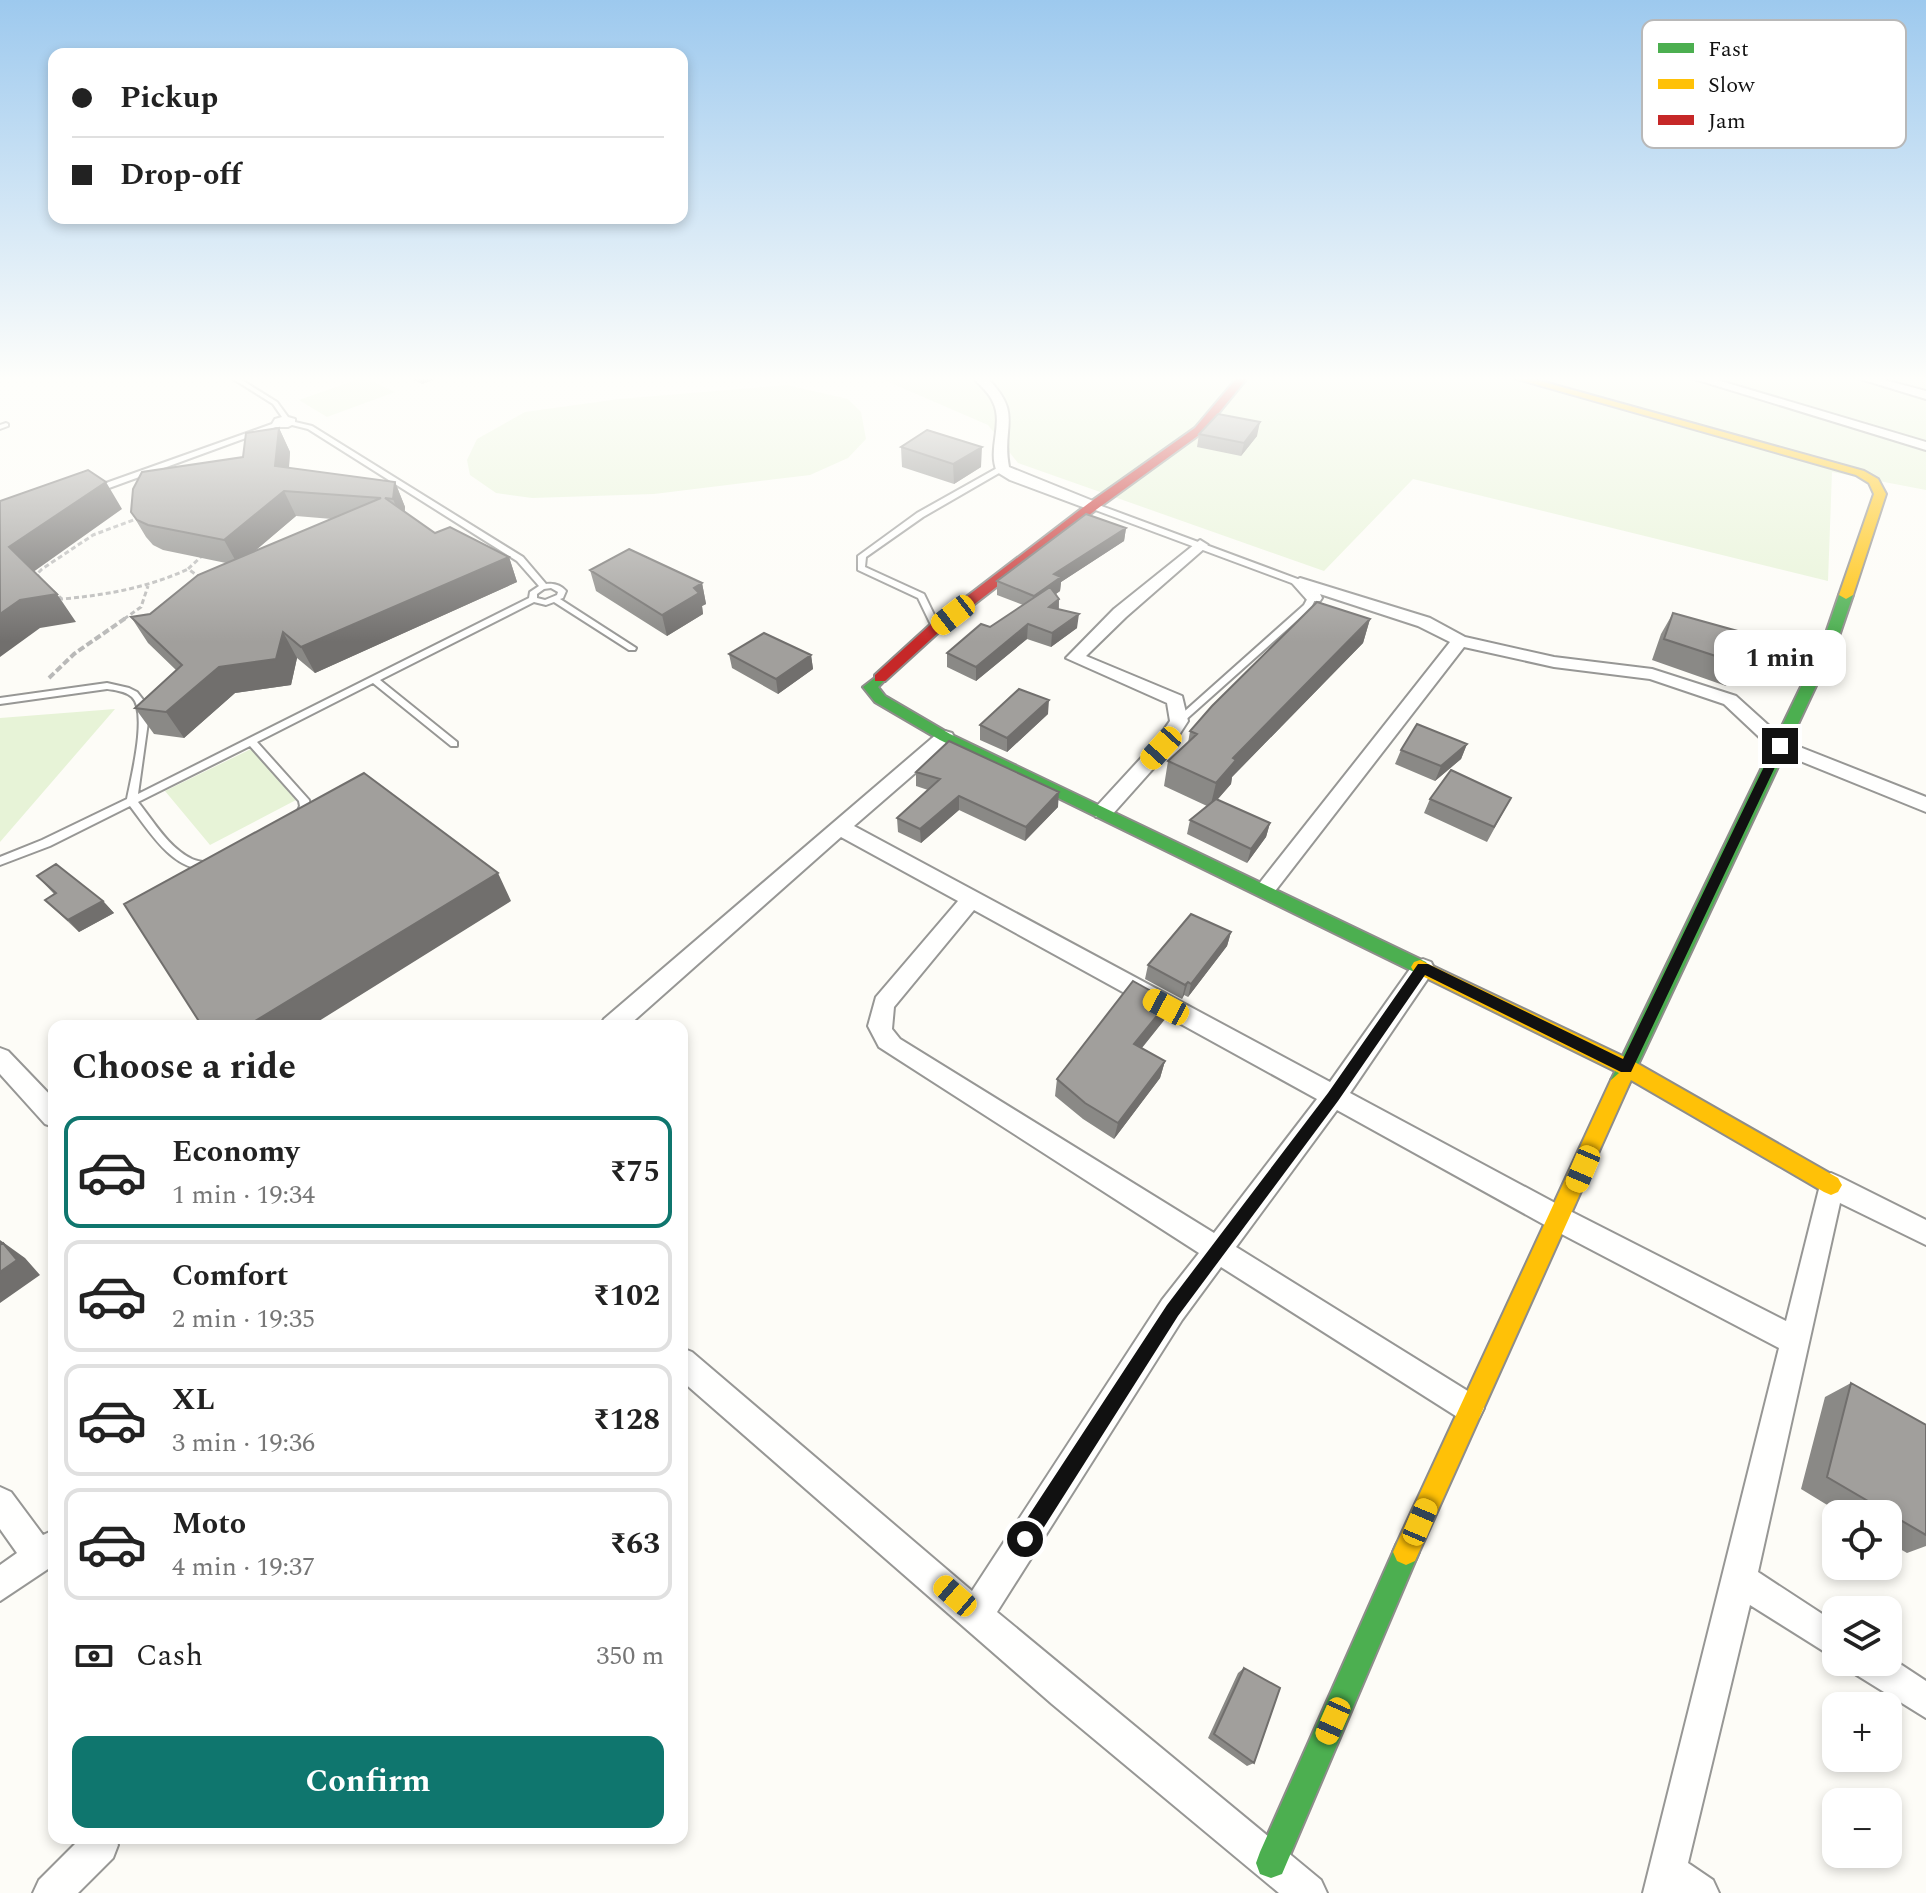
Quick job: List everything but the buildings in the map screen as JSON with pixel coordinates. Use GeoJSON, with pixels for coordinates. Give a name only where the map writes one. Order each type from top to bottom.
{"type":"FeatureCollection","features":[{"type":"Feature","properties":{"kind":"street"},"geometry":{"type":"LineString","coordinates":[[1002,465],[1002,469],[1015,477],[1093,506]]}},
{"type":"Feature","properties":{"kind":"street"},"geometry":{"type":"LineString","coordinates":[[1150,465],[936,627],[870,687],[880,699],[945,737],[1626,1067],[1831,1185],[1926,1233]]}},
{"type":"Feature","properties":{"kind":"street"},"geometry":{"type":"LineString","coordinates":[[1271,1863],[1469,1408],[1561,1220],[1626,1067],[1847,599],[1880,494],[1874,481],[1836,465]]}},
{"type":"Feature","properties":{"kind":"street"},"geometry":{"type":"LineString","coordinates":[[1103,812],[1161,748],[1179,721],[1176,700],[1075,658],[1120,613],[1200,545]]}},
{"type":"Feature","properties":{"kind":"street"},"geometry":{"type":"LineString","coordinates":[[1300,583],[1424,622],[1460,641],[1554,662],[1652,674],[1730,700],[1780,746],[1926,805]]}},
{"type":"Feature","properties":{"kind":"street"},"geometry":{"type":"LineString","coordinates":[[1300,583],[1314,598]]}},
{"type":"Feature","properties":{"kind":"street"},"geometry":{"type":"LineString","coordinates":[[1265,890],[1460,641]]}},
{"type":"Feature","properties":{"kind":"street"},"geometry":{"type":"LineString","coordinates":[[619,1020],[945,737]]}},
{"type":"Feature","properties":{"kind":"street"},"geometry":{"type":"LineString","coordinates":[[839,827],[1561,1220],[1795,1341]]}},
{"type":"Feature","properties":{"kind":"street"},"geometry":{"type":"LineString","coordinates":[[970,901],[884,1003],[877,1019],[880,1034],[892,1046],[1469,1408]]}},
{"type":"Feature","properties":{"kind":"street"},"geometry":{"type":"LineString","coordinates":[[976,1615],[1172,1310],[1333,1097],[1423,968]]}},
{"type":"Feature","properties":{"kind":"street"},"geometry":{"type":"LineString","coordinates":[[0,1058],[48,1110]]}},
{"type":"Feature","properties":{"kind":"street"},"geometry":{"type":"LineString","coordinates":[[1700,1893],[1665,1882],[1740,1579],[1831,1185]]}},
{"type":"Feature","properties":{"kind":"street"},"geometry":{"type":"LineString","coordinates":[[688,1367],[976,1615],[1308,1893]]}},
{"type":"Feature","properties":{"kind":"street"},"geometry":{"type":"LineString","coordinates":[[0,1503],[46,1551],[0,1585]]}},
{"type":"Feature","properties":{"kind":"street"},"geometry":{"type":"LineString","coordinates":[[1740,1579],[1822,1633]]}},
{"type":"Feature","properties":{"kind":"street"},"geometry":{"type":"LineString","coordinates":[[1888,1676],[1926,1701]]}},
{"type":"Feature","properties":{"kind":"street"},"geometry":{"type":"LineString","coordinates":[[52,1893],[100,1845]]}},
{"type":"Feature","properties":{"kind":"lane"},"geometry":{"type":"LineString","coordinates":[[87,493],[164,465]]}},
{"type":"Feature","properties":{"kind":"lane"},"geometry":{"type":"LineString","coordinates":[[371,465],[520,559],[544,587]]}},
{"type":"Feature","properties":{"kind":"lane"},"geometry":{"type":"LineString","coordinates":[[936,627],[931,610],[921,596],[861,568],[862,556],[920,515],[1002,469]]}},
{"type":"Feature","properties":{"kind":"lane"},"geometry":{"type":"LineString","coordinates":[[1093,506],[1300,583]]}},
{"type":"Feature","properties":{"kind":"lane"},"geometry":{"type":"LineString","coordinates":[[0,861],[46,843],[132,801],[533,599],[543,603],[556,600],[561,595],[561,589],[544,587],[534,592],[533,599]]}},
{"type":"Feature","properties":{"kind":"lane"},"geometry":{"type":"LineString","coordinates":[[1179,721],[1314,598]]}},
{"type":"Feature","properties":{"kind":"lane"},"geometry":{"type":"LineString","coordinates":[[556,600],[632,648]]}},
{"type":"Feature","properties":{"kind":"lane"},"geometry":{"type":"LineString","coordinates":[[374,679],[454,744]]}},
{"type":"Feature","properties":{"kind":"lane"},"geometry":{"type":"LineString","coordinates":[[0,701],[107,686],[123,688],[136,696],[141,703],[142,720],[132,801],[182,859],[198,867],[221,862]]}},
{"type":"Feature","properties":{"kind":"lane"},"geometry":{"type":"LineString","coordinates":[[251,741],[304,800],[303,813],[296,821]]}},
{"type":"Feature","properties":{"kind":"path"},"geometry":{"type":"LineString","coordinates":[[136,519],[144,490],[140,474]]}},
{"type":"Feature","properties":{"kind":"path"},"geometry":{"type":"LineString","coordinates":[[146,518],[136,519],[81,542],[37,574],[44,586],[62,599],[148,586],[188,569],[207,552]]}},
{"type":"Feature","properties":{"kind":"path"},"geometry":{"type":"LineString","coordinates":[[188,569],[206,581]]}},
{"type":"Feature","properties":{"kind":"path"},"geometry":{"type":"LineString","coordinates":[[31,696],[74,654],[141,607],[148,586]]}},
{"type":"Feature","properties":{"kind":"green space"},"geometry":{"type":"Polygon","coordinates":[[[468,465],[832,465],[810,475],[654,494],[532,498],[496,493],[470,475],[468,465]]]}},
{"type":"Feature","properties":{"kind":"green space"},"geometry":{"type":"Polygon","coordinates":[[[1025,465],[1926,465],[1926,490],[1832,472],[1828,581],[1413,479],[1324,571],[1025,465]]]}},
{"type":"Feature","properties":{"kind":"green space"},"geometry":{"type":"Polygon","coordinates":[[[115,709],[0,842],[0,718],[115,709]]]}},
{"type":"Feature","properties":{"kind":"green space"},"geometry":{"type":"Polygon","coordinates":[[[251,749],[296,800],[210,845],[165,791],[251,749]]]}},
{"type":"Feature","properties":{"kind":"traffic: fast"},"geometry":{"type":"LineString","coordinates":[[1621,1080],[1831,639],[1846,595]]}},
{"type":"Feature","properties":{"kind":"traffic: fast"},"geometry":{"type":"LineString","coordinates":[[880,678],[870,687],[880,699],[945,737],[1420,967]]}},
{"type":"Feature","properties":{"kind":"traffic: fast"},"geometry":{"type":"LineString","coordinates":[[1271,1863],[1406,1552]]}},
{"type":"Feature","properties":{"kind":"traffic: slow"},"geometry":{"type":"LineString","coordinates":[[1832,465],[1860,473],[1874,481],[1880,494],[1846,595]]}},
{"type":"Feature","properties":{"kind":"traffic: slow"},"geometry":{"type":"LineString","coordinates":[[1420,967],[1626,1067],[1831,1185]]}},
{"type":"Feature","properties":{"kind":"traffic: slow"},"geometry":{"type":"LineString","coordinates":[[1406,1552],[1621,1080]]}},
{"type":"Feature","properties":{"kind":"traffic: jam"},"geometry":{"type":"LineString","coordinates":[[880,678],[936,627],[1150,465]]}},
{"type":"Feature","properties":{"kind":"route"},"geometry":{"type":"LineString","coordinates":[[1025,1539],[1172,1310],[1333,1097],[1423,968],[1626,1067],[1780,746]]}}]}
